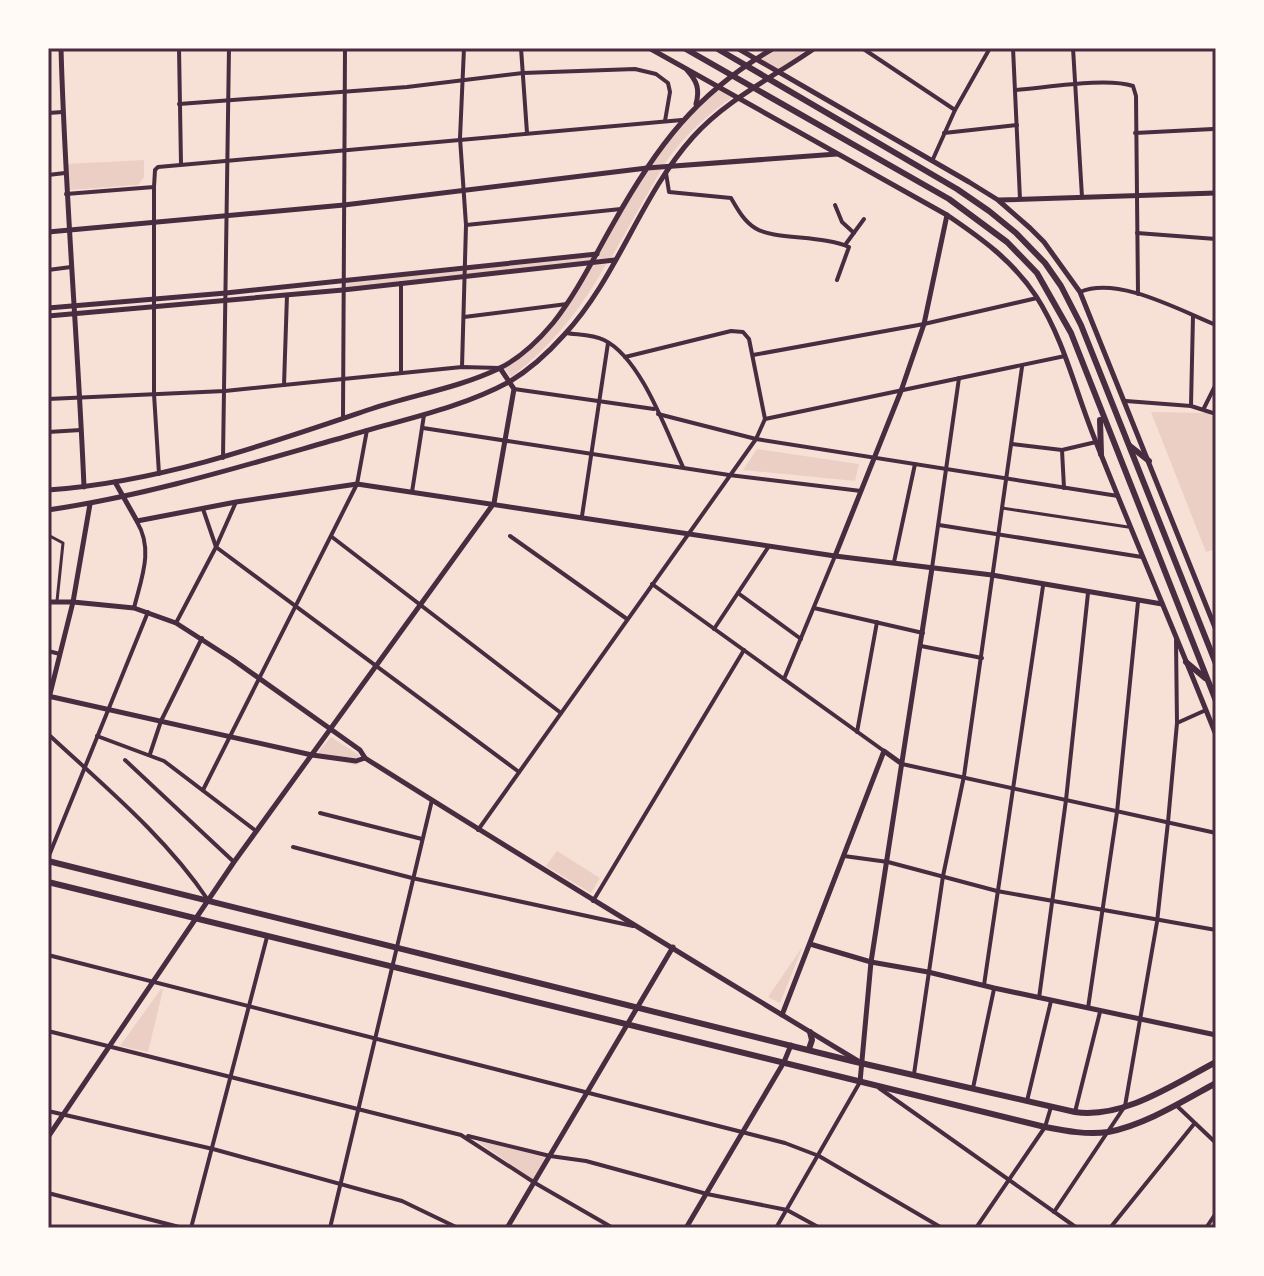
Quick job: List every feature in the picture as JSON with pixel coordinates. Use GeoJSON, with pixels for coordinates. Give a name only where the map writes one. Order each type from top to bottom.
{"type":"FeatureCollection","features":[{"type":"Feature","properties":{"kind":"main road"},"geometry":{"type":"LineString","coordinates":[[684,48],[874,154],[981,221],[1024,258],[1051,296],[1071,333],[1216,701]]}},
{"type":"Feature","properties":{"kind":"main road"},"geometry":{"type":"LineString","coordinates":[[716,48],[957,189],[1016,233],[1045,263],[1081,325],[1216,664]]}},
{"type":"Feature","properties":{"kind":"main road"},"geometry":{"type":"LineString","coordinates":[[1100,412],[1101,454]]}},
{"type":"Feature","properties":{"kind":"main road"},"geometry":{"type":"LineString","coordinates":[[1130,446],[1149,461]]}},
{"type":"Feature","properties":{"kind":"main road"},"geometry":{"type":"LineString","coordinates":[[1186,662],[1208,681]]}},
{"type":"Feature","properties":{"kind":"main road"},"geometry":{"type":"LineString","coordinates":[[48,860],[860,1063],[1075,1112],[1102,1112],[1148,1098],[1216,1062]]}},
{"type":"Feature","properties":{"kind":"main road"},"geometry":{"type":"LineString","coordinates":[[48,882],[1045,1127],[1090,1133],[1109,1132],[1176,1105],[1216,1083]]}},
{"type":"Feature","properties":{"kind":"main road"},"geometry":{"type":"LineString","coordinates":[[809,1049],[812,1040],[810,1032]]}},
{"type":"Feature","properties":{"kind":"street"},"geometry":{"type":"LineString","coordinates":[[61,48],[66,194],[81,398],[84,487]]}},
{"type":"Feature","properties":{"kind":"street"},"geometry":{"type":"LineString","coordinates":[[179,48],[181,164]]}},
{"type":"Feature","properties":{"kind":"street"},"geometry":{"type":"LineString","coordinates":[[223,458],[229,48]]}},
{"type":"Feature","properties":{"kind":"street"},"geometry":{"type":"LineString","coordinates":[[343,419],[345,48]]}},
{"type":"Feature","properties":{"kind":"street"},"geometry":{"type":"LineString","coordinates":[[462,367],[466,225],[460,138],[464,48]]}},
{"type":"Feature","properties":{"kind":"street"},"geometry":{"type":"LineString","coordinates":[[521,48],[527,134]]}},
{"type":"Feature","properties":{"kind":"street"},"geometry":{"type":"LineString","coordinates":[[649,48],[947,215],[1005,258],[1037,298],[1065,356],[1096,442],[1216,735]]}},
{"type":"Feature","properties":{"kind":"street"},"geometry":{"type":"LineString","coordinates":[[737,48],[933,159],[998,200],[1044,242],[1080,292],[1216,630]]}},
{"type":"Feature","properties":{"kind":"street"},"geometry":{"type":"LineString","coordinates":[[48,490],[159,474],[223,458],[459,384],[500,368],[533,343],[567,304],[621,209],[682,120],[719,86],[774,48]]}},
{"type":"Feature","properties":{"kind":"street"},"geometry":{"type":"LineString","coordinates":[[48,510],[123,498],[425,414],[511,380],[532,366],[566,333],[615,260],[668,170],[706,124],[815,48]]}},
{"type":"Feature","properties":{"kind":"street"},"geometry":{"type":"LineString","coordinates":[[862,48],[955,110]]}},
{"type":"Feature","properties":{"kind":"street"},"geometry":{"type":"LineString","coordinates":[[933,159],[955,110],[990,48]]}},
{"type":"Feature","properties":{"kind":"street"},"geometry":{"type":"LineString","coordinates":[[1013,48],[1020,199]]}},
{"type":"Feature","properties":{"kind":"street"},"geometry":{"type":"LineString","coordinates":[[1073,48],[1082,198]]}},
{"type":"Feature","properties":{"kind":"street"},"geometry":{"type":"LineString","coordinates":[[683,66],[697,83],[699,91],[695,106]]}},
{"type":"Feature","properties":{"kind":"street"},"geometry":{"type":"LineString","coordinates":[[179,104],[345,93],[523,73],[635,69],[656,74],[668,83],[670,92],[665,122]]}},
{"type":"Feature","properties":{"kind":"street"},"geometry":{"type":"LineString","coordinates":[[1015,90],[1075,85],[1133,86],[1136,96],[1138,294]]}},
{"type":"Feature","properties":{"kind":"street"},"geometry":{"type":"LineString","coordinates":[[48,113],[63,112]]}},
{"type":"Feature","properties":{"kind":"street"},"geometry":{"type":"LineString","coordinates":[[159,474],[154,394],[154,187],[157,168],[682,120]]}},
{"type":"Feature","properties":{"kind":"street"},"geometry":{"type":"LineString","coordinates":[[944,133],[1017,125]]}},
{"type":"Feature","properties":{"kind":"street"},"geometry":{"type":"LineString","coordinates":[[1135,133],[1213,129]]}},
{"type":"Feature","properties":{"kind":"street"},"geometry":{"type":"LineString","coordinates":[[48,232],[344,205],[647,168],[668,170],[837,154]]}},
{"type":"Feature","properties":{"kind":"street"},"geometry":{"type":"LineString","coordinates":[[668,170],[669,192],[731,198],[739,213],[758,231],[836,241],[849,247],[837,280]]}},
{"type":"Feature","properties":{"kind":"street"},"geometry":{"type":"LineString","coordinates":[[48,175],[65,173]]}},
{"type":"Feature","properties":{"kind":"street"},"geometry":{"type":"LineString","coordinates":[[66,194],[154,187]]}},
{"type":"Feature","properties":{"kind":"street"},"geometry":{"type":"LineString","coordinates":[[998,200],[1216,193]]}},
{"type":"Feature","properties":{"kind":"street"},"geometry":{"type":"LineString","coordinates":[[835,205],[842,222],[854,233]]}},
{"type":"Feature","properties":{"kind":"street"},"geometry":{"type":"LineString","coordinates":[[466,225],[621,209]]}},
{"type":"Feature","properties":{"kind":"street"},"geometry":{"type":"LineString","coordinates":[[784,679],[901,391],[924,324],[947,215]]}},
{"type":"Feature","properties":{"kind":"street"},"geometry":{"type":"LineString","coordinates":[[845,245],[864,219]]}},
{"type":"Feature","properties":{"kind":"street"},"geometry":{"type":"LineString","coordinates":[[1137,233],[1216,239]]}},
{"type":"Feature","properties":{"kind":"street"},"geometry":{"type":"LineString","coordinates":[[48,308],[226,293],[597,254]]}},
{"type":"Feature","properties":{"kind":"street"},"geometry":{"type":"LineString","coordinates":[[48,316],[343,290],[615,260]]}},
{"type":"Feature","properties":{"kind":"street"},"geometry":{"type":"LineString","coordinates":[[48,270],[71,267]]}},
{"type":"Feature","properties":{"kind":"street"},"geometry":{"type":"LineString","coordinates":[[401,283],[401,373]]}},
{"type":"Feature","properties":{"kind":"street"},"geometry":{"type":"LineString","coordinates":[[1080,292],[1102,286],[1138,294],[1216,325]]}},
{"type":"Feature","properties":{"kind":"street"},"geometry":{"type":"LineString","coordinates":[[284,385],[287,295]]}},
{"type":"Feature","properties":{"kind":"street"},"geometry":{"type":"LineString","coordinates":[[753,355],[924,324],[1037,298]]}},
{"type":"Feature","properties":{"kind":"street"},"geometry":{"type":"LineString","coordinates":[[464,317],[567,304]]}},
{"type":"Feature","properties":{"kind":"street"},"geometry":{"type":"LineString","coordinates":[[1191,406],[1193,316]]}},
{"type":"Feature","properties":{"kind":"street"},"geometry":{"type":"LineString","coordinates":[[478,830],[756,439],[765,419],[749,339],[743,332],[731,331],[625,357]]}},
{"type":"Feature","properties":{"kind":"street"},"geometry":{"type":"LineString","coordinates":[[566,333],[592,336],[608,343],[625,357],[657,411],[683,467]]}},
{"type":"Feature","properties":{"kind":"street"},"geometry":{"type":"LineString","coordinates":[[582,516],[608,343]]}},
{"type":"Feature","properties":{"kind":"street"},"geometry":{"type":"LineString","coordinates":[[765,419],[1065,356]]}},
{"type":"Feature","properties":{"kind":"street"},"geometry":{"type":"LineString","coordinates":[[48,399],[225,391],[462,367],[500,368],[511,380],[514,389],[494,503],[234,862],[48,1137]]}},
{"type":"Feature","properties":{"kind":"street"},"geometry":{"type":"LineString","coordinates":[[914,1074],[943,876],[964,776],[1022,367]]}},
{"type":"Feature","properties":{"kind":"street"},"geometry":{"type":"LineString","coordinates":[[776,1228],[860,1082],[871,962],[959,378]]}},
{"type":"Feature","properties":{"kind":"street"},"geometry":{"type":"LineString","coordinates":[[1204,408],[1216,384]]}},
{"type":"Feature","properties":{"kind":"street"},"geometry":{"type":"LineString","coordinates":[[514,389],[657,411],[756,439],[1118,496]]}},
{"type":"Feature","properties":{"kind":"street"},"geometry":{"type":"LineString","coordinates":[[1126,401],[1191,406],[1216,414]]}},
{"type":"Feature","properties":{"kind":"street"},"geometry":{"type":"LineString","coordinates":[[412,492],[425,414]]}},
{"type":"Feature","properties":{"kind":"street"},"geometry":{"type":"LineString","coordinates":[[423,428],[729,475],[861,491]]}},
{"type":"Feature","properties":{"kind":"street"},"geometry":{"type":"LineString","coordinates":[[48,432],[81,430]]}},
{"type":"Feature","properties":{"kind":"street"},"geometry":{"type":"LineString","coordinates":[[203,790],[357,484],[367,430]]}},
{"type":"Feature","properties":{"kind":"street"},"geometry":{"type":"LineString","coordinates":[[1011,444],[1062,450],[1096,442]]}},
{"type":"Feature","properties":{"kind":"street"},"geometry":{"type":"LineString","coordinates":[[1062,450],[1064,489]]}},
{"type":"Feature","properties":{"kind":"street"},"geometry":{"type":"LineString","coordinates":[[894,562],[915,464]]}},
{"type":"Feature","properties":{"kind":"street"},"geometry":{"type":"LineString","coordinates":[[115,482],[145,537],[146,558],[134,608]]}},
{"type":"Feature","properties":{"kind":"street"},"geometry":{"type":"LineString","coordinates":[[137,521],[357,484],[835,556],[992,575],[1162,604]]}},
{"type":"Feature","properties":{"kind":"street"},"geometry":{"type":"LineString","coordinates":[[176,623],[236,502]]}},
{"type":"Feature","properties":{"kind":"street"},"geometry":{"type":"LineString","coordinates":[[90,504],[73,602],[49,698],[312,755],[356,761],[365,758]]}},
{"type":"Feature","properties":{"kind":"street"},"geometry":{"type":"LineString","coordinates":[[1002,508],[1130,527]]}},
{"type":"Feature","properties":{"kind":"street"},"geometry":{"type":"LineString","coordinates":[[203,509],[216,547],[519,772]]}},
{"type":"Feature","properties":{"kind":"street"},"geometry":{"type":"LineString","coordinates":[[939,525],[1142,557]]}},
{"type":"Feature","properties":{"kind":"street"},"geometry":{"type":"LineString","coordinates":[[48,535],[63,543],[57,601]]}},
{"type":"Feature","properties":{"kind":"street"},"geometry":{"type":"LineString","coordinates":[[510,536],[627,619]]}},
{"type":"Feature","properties":{"kind":"street"},"geometry":{"type":"LineString","coordinates":[[332,537],[561,713]]}},
{"type":"Feature","properties":{"kind":"street"},"geometry":{"type":"LineString","coordinates":[[714,629],[769,546]]}},
{"type":"Feature","properties":{"kind":"street"},"geometry":{"type":"LineString","coordinates":[[652,584],[902,764],[1216,833]]}},
{"type":"Feature","properties":{"kind":"street"},"geometry":{"type":"LineString","coordinates":[[984,985],[1043,586]]}},
{"type":"Feature","properties":{"kind":"street"},"geometry":{"type":"LineString","coordinates":[[738,593],[801,639]]}},
{"type":"Feature","properties":{"kind":"street"},"geometry":{"type":"LineString","coordinates":[[1039,998],[1066,800],[1088,593]]}},
{"type":"Feature","properties":{"kind":"street"},"geometry":{"type":"LineString","coordinates":[[48,602],[134,608],[176,623],[260,678],[360,750],[365,758],[860,1063]]}},
{"type":"Feature","properties":{"kind":"street"},"geometry":{"type":"LineString","coordinates":[[1088,1009],[1117,812],[1138,602]]}},
{"type":"Feature","properties":{"kind":"street"},"geometry":{"type":"LineString","coordinates":[[814,608],[923,633]]}},
{"type":"Feature","properties":{"kind":"street"},"geometry":{"type":"LineString","coordinates":[[48,860],[149,612]]}},
{"type":"Feature","properties":{"kind":"street"},"geometry":{"type":"LineString","coordinates":[[857,732],[877,622]]}},
{"type":"Feature","properties":{"kind":"street"},"geometry":{"type":"LineString","coordinates":[[1054,1212],[1125,1106],[1157,922],[1168,822],[1177,723],[1176,636]]}},
{"type":"Feature","properties":{"kind":"street"},"geometry":{"type":"LineString","coordinates":[[150,754],[161,721],[202,638]]}},
{"type":"Feature","properties":{"kind":"street"},"geometry":{"type":"LineString","coordinates":[[921,646],[982,658]]}},
{"type":"Feature","properties":{"kind":"street"},"geometry":{"type":"LineString","coordinates":[[593,901],[744,650]]}},
{"type":"Feature","properties":{"kind":"street"},"geometry":{"type":"LineString","coordinates":[[48,651],[60,654]]}},
{"type":"Feature","properties":{"kind":"street"},"geometry":{"type":"LineString","coordinates":[[1177,723],[1206,710]]}},
{"type":"Feature","properties":{"kind":"street"},"geometry":{"type":"LineString","coordinates":[[48,734],[108,787],[179,862],[208,900]]}},
{"type":"Feature","properties":{"kind":"street"},"geometry":{"type":"LineString","coordinates":[[97,736],[150,754],[176,768],[256,831]]}},
{"type":"Feature","properties":{"kind":"street"},"geometry":{"type":"LineString","coordinates":[[782,1015],[884,751]]}},
{"type":"Feature","properties":{"kind":"street"},"geometry":{"type":"LineString","coordinates":[[125,760],[234,862]]}},
{"type":"Feature","properties":{"kind":"street"},"geometry":{"type":"LineString","coordinates":[[330,1228],[432,800]]}},
{"type":"Feature","properties":{"kind":"street"},"geometry":{"type":"LineString","coordinates":[[320,813],[422,839]]}},
{"type":"Feature","properties":{"kind":"street"},"geometry":{"type":"LineString","coordinates":[[293,847],[412,878],[636,927]]}},
{"type":"Feature","properties":{"kind":"street"},"geometry":{"type":"LineString","coordinates":[[844,856],[888,862],[997,891],[1157,922],[1216,930]]}},
{"type":"Feature","properties":{"kind":"street"},"geometry":{"type":"LineString","coordinates":[[191,1228],[268,935]]}},
{"type":"Feature","properties":{"kind":"street"},"geometry":{"type":"LineString","coordinates":[[810,944],[871,962],[1216,1035]]}},
{"type":"Feature","properties":{"kind":"street"},"geometry":{"type":"LineString","coordinates":[[507,1228],[673,947]]}},
{"type":"Feature","properties":{"kind":"street"},"geometry":{"type":"LineString","coordinates":[[48,955],[743,1131],[819,1156],[942,1228]]}},
{"type":"Feature","properties":{"kind":"street"},"geometry":{"type":"LineString","coordinates":[[973,1088],[994,988]]}},
{"type":"Feature","properties":{"kind":"street"},"geometry":{"type":"LineString","coordinates":[[1027,1101],[1051,1001]]}},
{"type":"Feature","properties":{"kind":"street"},"geometry":{"type":"LineString","coordinates":[[1075,1112],[1100,1012]]}},
{"type":"Feature","properties":{"kind":"street"},"geometry":{"type":"LineString","coordinates":[[48,1031],[461,1135],[550,1156],[586,1161],[707,1194],[787,1210],[820,1228]]}},
{"type":"Feature","properties":{"kind":"street"},"geometry":{"type":"LineString","coordinates":[[686,1228],[784,1062],[791,1044]]}},
{"type":"Feature","properties":{"kind":"street"},"geometry":{"type":"LineString","coordinates":[[873,1085],[1077,1228]]}},
{"type":"Feature","properties":{"kind":"street"},"geometry":{"type":"LineString","coordinates":[[1176,1105],[1216,1143]]}},
{"type":"Feature","properties":{"kind":"street"},"geometry":{"type":"LineString","coordinates":[[976,1228],[1045,1127],[1051,1107]]}},
{"type":"Feature","properties":{"kind":"street"},"geometry":{"type":"LineString","coordinates":[[48,1111],[213,1149],[340,1183],[420,1207],[458,1228]]}},
{"type":"Feature","properties":{"kind":"street"},"geometry":{"type":"LineString","coordinates":[[1110,1228],[1194,1124]]}},
{"type":"Feature","properties":{"kind":"street"},"geometry":{"type":"LineString","coordinates":[[461,1135],[613,1228]]}},
{"type":"Feature","properties":{"kind":"street"},"geometry":{"type":"LineString","coordinates":[[48,1193],[183,1228]]}},
{"type":"Feature","properties":{"kind":"street"},"geometry":{"type":"LineString","coordinates":[[1206,1228],[1216,1213]]}},
{"type":"Feature","properties":{"kind":"shaded area"},"geometry":{"type":"Polygon","coordinates":[[[778,48],[809,48],[778,70],[760,59],[778,48]]]}},
{"type":"Feature","properties":{"kind":"shaded area"},"geometry":{"type":"Polygon","coordinates":[[[718,88],[734,96],[695,128],[663,166],[650,166],[671,135],[718,88]]]}},
{"type":"Feature","properties":{"kind":"shaded area"},"geometry":{"type":"Polygon","coordinates":[[[144,160],[144,177],[138,185],[68,190],[66,164],[144,160]]]}},
{"type":"Feature","properties":{"kind":"shaded area"},"geometry":{"type":"Polygon","coordinates":[[[648,169],[661,170],[611,258],[595,259],[648,169]]]}},
{"type":"Feature","properties":{"kind":"shaded area"},"geometry":{"type":"Polygon","coordinates":[[[596,254],[591,262],[466,274],[467,267],[596,254]]]}},
{"type":"Feature","properties":{"kind":"shaded area"},"geometry":{"type":"Polygon","coordinates":[[[606,264],[564,326],[511,377],[504,368],[550,328],[593,265],[606,264]]]}},
{"type":"Feature","properties":{"kind":"shaded area"},"geometry":{"type":"Polygon","coordinates":[[[465,266],[464,275],[344,288],[344,281],[465,266]]]}},
{"type":"Feature","properties":{"kind":"shaded area"},"geometry":{"type":"Polygon","coordinates":[[[1151,412],[1207,413],[1216,419],[1216,549],[1206,552],[1151,412]]]}},
{"type":"Feature","properties":{"kind":"shaded area"},"geometry":{"type":"Polygon","coordinates":[[[757,449],[859,464],[855,481],[743,470],[757,449]]]}},
{"type":"Feature","properties":{"kind":"shaded area"},"geometry":{"type":"Polygon","coordinates":[[[331,737],[359,755],[359,764],[320,755],[318,752],[331,737]]]}},
{"type":"Feature","properties":{"kind":"shaded area"},"geometry":{"type":"Polygon","coordinates":[[[557,851],[600,878],[591,893],[546,866],[557,851]]]}},
{"type":"Feature","properties":{"kind":"shaded area"},"geometry":{"type":"Polygon","coordinates":[[[803,946],[780,1003],[768,997],[803,946]]]}},
{"type":"Feature","properties":{"kind":"shaded area"},"geometry":{"type":"Polygon","coordinates":[[[161,989],[148,1052],[120,1046],[161,989]]]}},
{"type":"Feature","properties":{"kind":"shaded area"},"geometry":{"type":"Polygon","coordinates":[[[477,1141],[549,1156],[535,1181],[477,1141]]]}}]}
